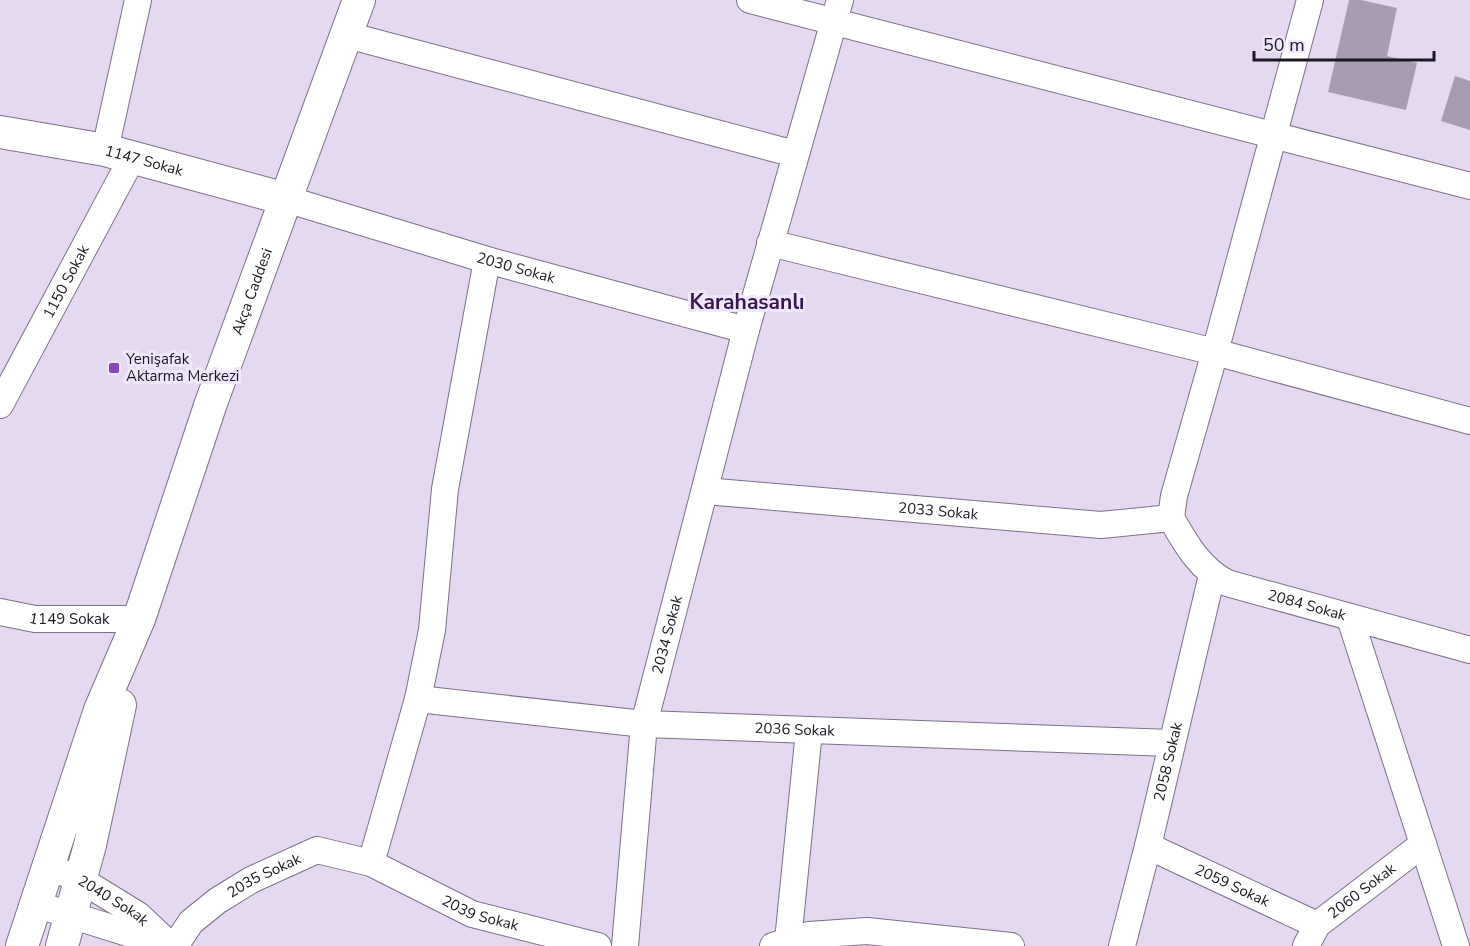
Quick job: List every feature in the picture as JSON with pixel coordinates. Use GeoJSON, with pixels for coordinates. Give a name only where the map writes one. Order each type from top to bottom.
{"type":"FeatureCollection","features":[{"type":"Feature","properties":{"kind":"street","name":"1150 Sokak"},"geometry":{"type":"LineString","coordinates":[[0,405],[119,154],[138,0]]}},
{"type":"Feature","properties":{"kind":"street","name":"Akça Caddesi"},"geometry":{"type":"LineString","coordinates":[[139,619],[211,403],[359,0]]}},
{"type":"Feature","properties":{"kind":"street"},"geometry":{"type":"LineString","coordinates":[[750,0],[836,11],[1274,135],[1470,186]]}},
{"type":"Feature","properties":{"kind":"street"},"geometry":{"type":"LineString","coordinates":[[1171,518],[1174,496],[1310,0]]}},
{"type":"Feature","properties":{"kind":"street","name":"2034 Sokak"},"geometry":{"type":"LineString","coordinates":[[625,946],[644,724],[746,330],[836,11]]}},
{"type":"Feature","properties":{"kind":"street"},"geometry":{"type":"LineString","coordinates":[[346,35],[795,154]]}},
{"type":"Feature","properties":{"kind":"street","name":"1147 Sokak"},"geometry":{"type":"LineString","coordinates":[[0,132],[119,154],[286,200]]}},
{"type":"Feature","properties":{"kind":"street","name":"2030 Sokak"},"geometry":{"type":"LineString","coordinates":[[286,200],[487,260],[746,330]]}},
{"type":"Feature","properties":{"kind":"street"},"geometry":{"type":"LineString","coordinates":[[770,243],[1215,352],[1470,421]]}},
{"type":"Feature","properties":{"kind":"street"},"geometry":{"type":"LineString","coordinates":[[371,863],[418,699],[432,630],[445,489],[487,260]]}},
{"type":"Feature","properties":{"kind":"street","name":"2033 Sokak"},"geometry":{"type":"LineString","coordinates":[[705,492],[1101,525],[1171,518]]}},
{"type":"Feature","properties":{"kind":"street","name":"2084 Sokak"},"geometry":{"type":"LineString","coordinates":[[1171,518],[1185,542],[1212,574],[1227,583],[1470,650]]}},
{"type":"Feature","properties":{"kind":"street","name":"2058 Sokak"},"geometry":{"type":"LineString","coordinates":[[1122,946],[1212,574]]}},
{"type":"Feature","properties":{"kind":"street","name":"1149 Sokak"},"geometry":{"type":"LineString","coordinates":[[0,612],[35,619],[139,619]]}},
{"type":"Feature","properties":{"kind":"street"},"geometry":{"type":"LineString","coordinates":[[1350,618],[1456,946]]}},
{"type":"Feature","properties":{"kind":"street"},"geometry":{"type":"LineString","coordinates":[[21,942],[100,710],[139,619]]}},
{"type":"Feature","properties":{"kind":"street"},"geometry":{"type":"LineString","coordinates":[[62,946],[90,845],[139,619]]}},
{"type":"Feature","properties":{"kind":"street","name":"2036 Sokak"},"geometry":{"type":"LineString","coordinates":[[418,699],[644,724],[1172,743]]}},
{"type":"Feature","properties":{"kind":"street"},"geometry":{"type":"LineString","coordinates":[[809,731],[781,944],[809,934],[867,931],[1011,946]]}},
{"type":"Feature","properties":{"kind":"street","name":"2060 Sokak"},"geometry":{"type":"LineString","coordinates":[[1312,936],[1424,844]]}},
{"type":"Feature","properties":{"kind":"street","name":"2059 Sokak"},"geometry":{"type":"LineString","coordinates":[[1148,846],[1312,936]]}},
{"type":"Feature","properties":{"kind":"street","name":"2035 Sokak"},"geometry":{"type":"LineString","coordinates":[[175,946],[191,922],[217,901],[250,880],[282,864],[317,850],[371,863]]}},
{"type":"Feature","properties":{"kind":"street","name":"2039 Sokak"},"geometry":{"type":"LineString","coordinates":[[371,863],[472,914],[598,946]]}},
{"type":"Feature","properties":{"kind":"street","name":"2040 Sokak"},"geometry":{"type":"LineString","coordinates":[[47,866],[81,880],[138,915],[169,946]]}},
{"type":"Feature","properties":{"kind":"street","name":"2040 Sokak"},"geometry":{"type":"LineString","coordinates":[[35,904],[169,946]]}},
{"type":"Feature","properties":{"kind":"building"},"geometry":{"type":"Polygon","coordinates":[[[1349,0],[1361,0],[1397,8],[1387,56],[1417,63],[1406,110],[1328,92],[1349,0]]]}},
{"type":"Feature","properties":{"kind":"building"},"geometry":{"type":"Polygon","coordinates":[[[1455,76],[1470,81],[1470,130],[1441,121],[1455,76]]]}},
{"type":"Feature","properties":{"kind":"place","name":"Yenişafak Aktarma Merkezi"},"geometry":{"type":"Point","coordinates":[114,368]}},
{"type":"Feature","properties":{"kind":"district","name":"Karahasanlı"},"geometry":{"type":"Point","coordinates":[747,302]}}]}
